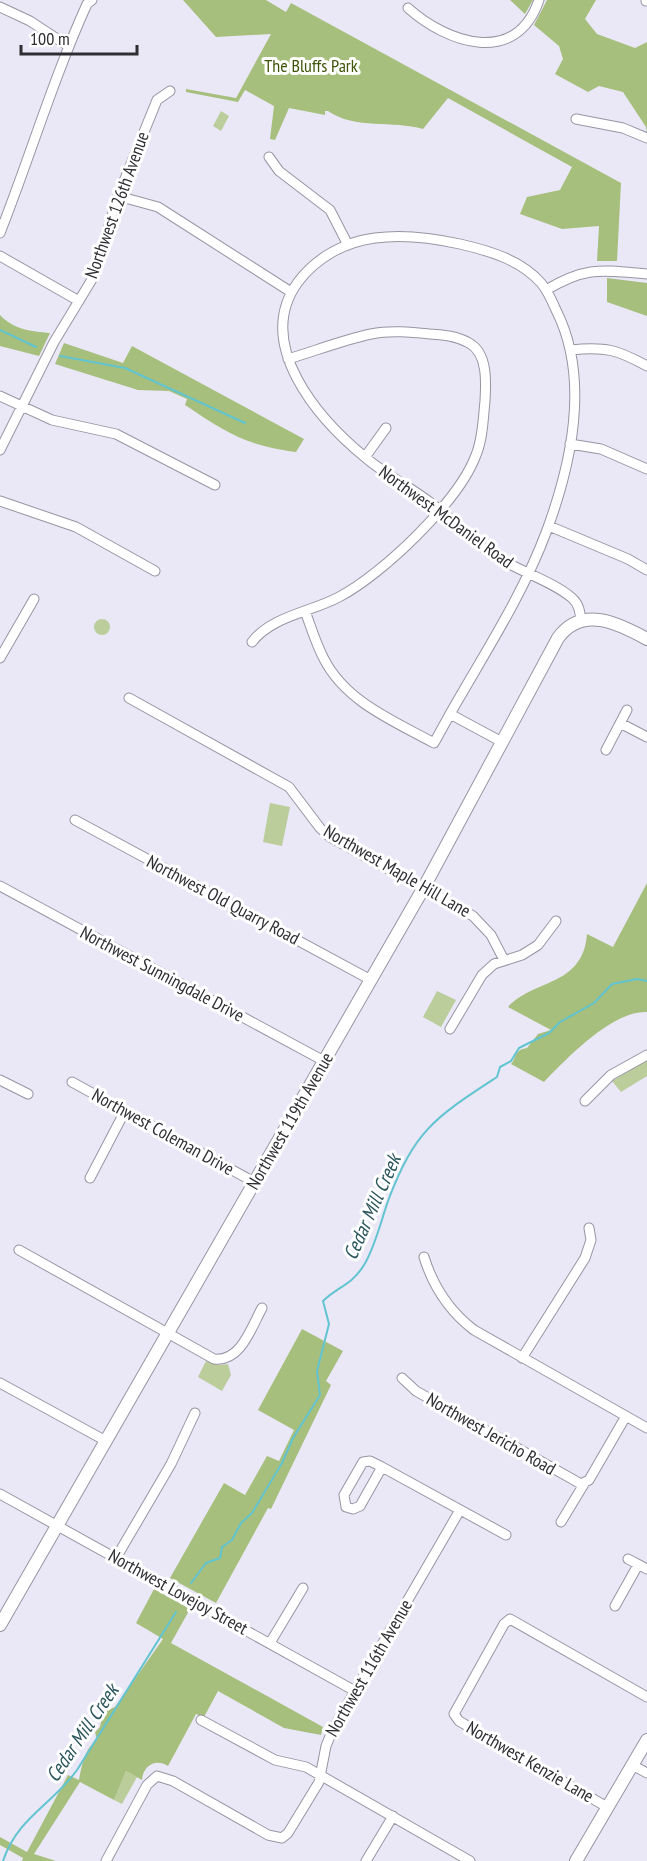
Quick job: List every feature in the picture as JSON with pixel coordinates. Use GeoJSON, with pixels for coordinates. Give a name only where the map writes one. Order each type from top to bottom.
{"type":"FeatureCollection","features":[{"type":"Feature","properties":{"kind":"street"},"geometry":{"type":"LineString","coordinates":[[0,233],[31,156],[43,111],[68,46],[87,4],[92,0]]}},
{"type":"Feature","properties":{"kind":"street"},"geometry":{"type":"LineString","coordinates":[[408,8],[422,21],[454,38],[477,44],[504,39],[517,32],[528,21],[539,0]]}},
{"type":"Feature","properties":{"kind":"street"},"geometry":{"type":"LineString","coordinates":[[0,7],[30,21],[68,46]]}},
{"type":"Feature","properties":{"kind":"street","name":"Northwest 126th Avenue"},"geometry":{"type":"LineString","coordinates":[[0,450],[54,342],[101,260],[118,196],[157,100],[170,91]]}},
{"type":"Feature","properties":{"kind":"street"},"geometry":{"type":"LineString","coordinates":[[576,118],[622,128],[647,138]]}},
{"type":"Feature","properties":{"kind":"street"},"geometry":{"type":"LineString","coordinates":[[269,157],[279,171],[330,210],[348,245]]}},
{"type":"Feature","properties":{"kind":"street"},"geometry":{"type":"LineString","coordinates":[[118,196],[158,207],[291,292],[316,262],[348,245],[386,236],[428,238],[466,246],[515,262],[532,274],[546,290],[560,318],[571,350],[575,396],[570,444],[549,525],[528,575],[434,743],[356,698],[324,659],[305,611]]}},
{"type":"Feature","properties":{"kind":"street"},"geometry":{"type":"LineString","coordinates":[[0,256],[79,301]]}},
{"type":"Feature","properties":{"kind":"street"},"geometry":{"type":"LineString","coordinates":[[546,290],[580,272],[611,270],[647,274]]}},
{"type":"Feature","properties":{"kind":"street","name":"Northwest McDaniel Road"},"geometry":{"type":"LineString","coordinates":[[291,292],[284,308],[281,326],[288,359],[321,412],[365,457],[439,510],[482,548],[574,599],[581,621]]}},
{"type":"Feature","properties":{"kind":"street"},"geometry":{"type":"LineString","coordinates":[[252,642],[261,630],[339,598],[367,580],[400,552],[439,510],[467,475],[480,446],[486,384],[483,362],[473,345],[442,335],[405,332],[371,334],[288,359]]}},
{"type":"Feature","properties":{"kind":"street"},"geometry":{"type":"LineString","coordinates":[[571,350],[608,349],[622,353],[647,366]]}},
{"type":"Feature","properties":{"kind":"street"},"geometry":{"type":"LineString","coordinates":[[0,396],[52,420],[117,434],[215,485]]}},
{"type":"Feature","properties":{"kind":"street","name":"Northwest McDaniel Road"},"geometry":{"type":"LineString","coordinates":[[365,457],[386,428]]}},
{"type":"Feature","properties":{"kind":"street"},"geometry":{"type":"LineString","coordinates":[[570,444],[601,449],[647,469]]}},
{"type":"Feature","properties":{"kind":"street"},"geometry":{"type":"LineString","coordinates":[[0,501],[76,527],[154,571]]}},
{"type":"Feature","properties":{"kind":"street"},"geometry":{"type":"LineString","coordinates":[[549,525],[628,559],[647,570]]}},
{"type":"Feature","properties":{"kind":"street"},"geometry":{"type":"LineString","coordinates":[[0,658],[34,599]]}},
{"type":"Feature","properties":{"kind":"street"},"geometry":{"type":"LineString","coordinates":[[581,621],[610,621],[647,639]]}},
{"type":"Feature","properties":{"kind":"street","name":"Northwest 119th Avenue"},"geometry":{"type":"LineString","coordinates":[[0,1625],[5,1606],[57,1525],[106,1441],[423,889],[558,638],[571,625],[581,621]]}},
{"type":"Feature","properties":{"kind":"street","name":"Northwest Maple Hill Lane"},"geometry":{"type":"LineString","coordinates":[[129,698],[289,788],[330,837],[478,919],[492,935],[504,960]]}},
{"type":"Feature","properties":{"kind":"street"},"geometry":{"type":"LineString","coordinates":[[606,750],[627,710]]}},
{"type":"Feature","properties":{"kind":"street"},"geometry":{"type":"LineString","coordinates":[[450,714],[502,742]]}},
{"type":"Feature","properties":{"kind":"street"},"geometry":{"type":"LineString","coordinates":[[620,723],[647,737]]}},
{"type":"Feature","properties":{"kind":"street","name":"Northwest Old Quarry Road"},"geometry":{"type":"LineString","coordinates":[[75,820],[371,980]]}},
{"type":"Feature","properties":{"kind":"street","name":"Northwest Sunningdale Drive"},"geometry":{"type":"LineString","coordinates":[[0,886],[324,1061]]}},
{"type":"Feature","properties":{"kind":"street"},"geometry":{"type":"LineString","coordinates":[[450,1029],[477,981],[487,970],[504,960],[522,955],[538,945],[555,921]]}},
{"type":"Feature","properties":{"kind":"street"},"geometry":{"type":"LineString","coordinates":[[585,1101],[611,1075],[647,1055]]}},
{"type":"Feature","properties":{"kind":"street"},"geometry":{"type":"LineString","coordinates":[[0,1080],[28,1095]]}},
{"type":"Feature","properties":{"kind":"street","name":"Northwest Coleman Drive"},"geometry":{"type":"LineString","coordinates":[[72,1082],[254,1182]]}},
{"type":"Feature","properties":{"kind":"street"},"geometry":{"type":"LineString","coordinates":[[90,1178],[125,1111]]}},
{"type":"Feature","properties":{"kind":"street"},"geometry":{"type":"LineString","coordinates":[[522,1358],[585,1258],[591,1240],[589,1228]]}},
{"type":"Feature","properties":{"kind":"street"},"geometry":{"type":"LineString","coordinates":[[19,1250],[210,1357],[225,1359],[236,1353],[262,1308]]}},
{"type":"Feature","properties":{"kind":"street"},"geometry":{"type":"LineString","coordinates":[[424,1257],[438,1291],[465,1323],[522,1358],[647,1428]]}},
{"type":"Feature","properties":{"kind":"street","name":"Northwest Jericho Road"},"geometry":{"type":"LineString","coordinates":[[402,1378],[416,1391],[577,1483],[584,1484]]}},
{"type":"Feature","properties":{"kind":"street"},"geometry":{"type":"LineString","coordinates":[[0,1383],[106,1441]]}},
{"type":"Feature","properties":{"kind":"street"},"geometry":{"type":"LineString","coordinates":[[116,1558],[171,1464],[195,1413]]}},
{"type":"Feature","properties":{"kind":"street"},"geometry":{"type":"LineString","coordinates":[[561,1522],[584,1484],[590,1480],[626,1416]]}},
{"type":"Feature","properties":{"kind":"street"},"geometry":{"type":"LineString","coordinates":[[382,1467],[360,1506],[350,1509],[344,1504],[344,1495],[363,1462],[370,1461],[382,1467],[506,1535]]}},
{"type":"Feature","properties":{"kind":"street","name":"Northwest Lovejoy Street"},"geometry":{"type":"LineString","coordinates":[[0,1494],[355,1691]]}},
{"type":"Feature","properties":{"kind":"street","name":"Northwest 116th Avenue"},"geometry":{"type":"LineString","coordinates":[[106,1861],[147,1785],[158,1776],[173,1781],[268,1835],[282,1838],[292,1826],[321,1775],[326,1746],[355,1691],[460,1510]]}},
{"type":"Feature","properties":{"kind":"street"},"geometry":{"type":"LineString","coordinates":[[615,1606],[643,1567],[628,1559]]}},
{"type":"Feature","properties":{"kind":"street"},"geometry":{"type":"LineString","coordinates":[[270,1643],[303,1588]]}},
{"type":"Feature","properties":{"kind":"street","name":"Northwest Kenzie Lane"},"geometry":{"type":"LineString","coordinates":[[607,1807],[454,1716],[504,1624],[510,1619],[647,1697]]}},
{"type":"Feature","properties":{"kind":"street"},"geometry":{"type":"LineString","coordinates":[[201,1720],[275,1760],[306,1767],[470,1861]]}},
{"type":"Feature","properties":{"kind":"street"},"geometry":{"type":"LineString","coordinates":[[576,1861],[647,1740]]}},
{"type":"Feature","properties":{"kind":"street"},"geometry":{"type":"LineString","coordinates":[[632,1765],[647,1773]]}},
{"type":"Feature","properties":{"kind":"street"},"geometry":{"type":"LineString","coordinates":[[366,1861],[393,1816]]}},
{"type":"Feature","properties":{"kind":"green space","name":"The Bluffs Park"},"geometry":{"type":"Polygon","coordinates":[[[183,0],[266,0],[286,12],[291,3],[621,183],[617,261],[597,261],[599,226],[562,229],[520,214],[527,197],[560,190],[572,167],[448,98],[423,129],[411,126],[362,123],[350,121],[328,111],[325,111],[325,115],[289,108],[275,140],[270,139],[274,106],[245,90],[238,102],[186,92],[186,89],[236,98],[271,34],[216,37],[183,0]]]}},
{"type":"Feature","properties":{"kind":"green space"},"geometry":{"type":"Polygon","coordinates":[[[510,0],[533,0],[525,14],[510,0]]]}},
{"type":"Feature","properties":{"kind":"green space"},"geometry":{"type":"Polygon","coordinates":[[[547,0],[596,0],[585,19],[597,34],[635,48],[647,42],[647,133],[646,127],[623,92],[599,86],[588,92],[555,74],[563,59],[559,46],[534,25],[547,0]]]}},
{"type":"Feature","properties":{"kind":"green space"},"geometry":{"type":"Polygon","coordinates":[[[221,111],[229,116],[221,131],[213,126],[221,111]]]}},
{"type":"Feature","properties":{"kind":"green space"},"geometry":{"type":"Polygon","coordinates":[[[607,278],[647,283],[647,316],[607,302],[607,278]]]}},
{"type":"Feature","properties":{"kind":"green space"},"geometry":{"type":"Polygon","coordinates":[[[0,315],[17,327],[50,333],[39,356],[0,346],[0,315]]]}},
{"type":"Feature","properties":{"kind":"green space"},"geometry":{"type":"Polygon","coordinates":[[[64,343],[123,363],[132,346],[304,439],[296,452],[250,442],[212,423],[185,405],[187,399],[169,391],[138,390],[55,364],[64,343]]]}},
{"type":"Feature","properties":{"kind":"green space"},"geometry":{"type":"Polygon","coordinates":[[[102,619],[108,621],[110,627],[108,633],[102,635],[96,633],[94,627],[96,621],[102,619]]]}},
{"type":"Feature","properties":{"kind":"green space"},"geometry":{"type":"Polygon","coordinates":[[[270,803],[290,807],[282,846],[263,842],[270,803]]]}},
{"type":"Feature","properties":{"kind":"green space"},"geometry":{"type":"Polygon","coordinates":[[[647,883],[647,1012],[634,1013],[605,1027],[577,1049],[544,1082],[511,1064],[518,1052],[527,1048],[538,1034],[551,1030],[508,1007],[530,991],[567,973],[576,964],[583,951],[587,934],[613,947],[647,883]]]}},
{"type":"Feature","properties":{"kind":"green space"},"geometry":{"type":"Polygon","coordinates":[[[437,991],[456,1000],[441,1027],[423,1017],[437,991]]]}},
{"type":"Feature","properties":{"kind":"green space"},"geometry":{"type":"Polygon","coordinates":[[[647,1060],[647,1076],[621,1092],[612,1081],[647,1060]]]}},
{"type":"Feature","properties":{"kind":"green space"},"geometry":{"type":"Polygon","coordinates":[[[302,1329],[343,1351],[326,1381],[331,1385],[271,1509],[268,1508],[216,1603],[170,1578],[224,1483],[245,1495],[267,1456],[279,1461],[294,1430],[258,1410],[302,1329]]]}},
{"type":"Feature","properties":{"kind":"green space"},"geometry":{"type":"Polygon","coordinates":[[[206,1361],[219,1365],[228,1364],[231,1375],[222,1391],[198,1377],[206,1361]]]}},
{"type":"Feature","properties":{"kind":"green space"},"geometry":{"type":"Polygon","coordinates":[[[154,1589],[190,1609],[171,1643],[323,1727],[321,1735],[284,1728],[218,1691],[204,1717],[196,1714],[168,1766],[159,1763],[151,1764],[145,1770],[142,1780],[126,1771],[114,1800],[80,1782],[34,1854],[56,1861],[22,1861],[23,1858],[0,1845],[0,1837],[27,1852],[68,1775],[79,1780],[86,1753],[97,1740],[95,1732],[100,1727],[103,1712],[115,1707],[163,1639],[136,1623],[154,1589]]]}},
{"type":"Feature","properties":{"kind":"green space"},"geometry":{"type":"Polygon","coordinates":[[[126,1771],[137,1777],[122,1804],[114,1800],[126,1771]]]}},
{"type":"Feature","properties":{"kind":"waterway"},"geometry":{"type":"LineString","coordinates":[[0,330],[36,347]]}},
{"type":"Feature","properties":{"kind":"waterway"},"geometry":{"type":"LineString","coordinates":[[60,356],[125,368],[245,423]]}},
{"type":"Feature","properties":{"kind":"waterway","name":"Cedar Mill Creek"},"geometry":{"type":"LineString","coordinates":[[191,1583],[206,1563],[220,1558],[222,1547],[232,1540],[241,1523],[252,1513],[282,1463],[293,1438],[320,1395],[317,1371],[329,1324],[323,1301],[354,1277],[364,1265],[375,1242],[398,1177],[418,1141],[443,1115],[497,1077],[500,1067],[511,1061],[519,1048],[549,1033],[560,1022],[594,1003],[612,984],[637,979],[647,981]]}},
{"type":"Feature","properties":{"kind":"waterway","name":"Cedar Mill Creek"},"geometry":{"type":"LineString","coordinates":[[3,1861],[17,1833],[77,1770],[176,1612]]}}]}
